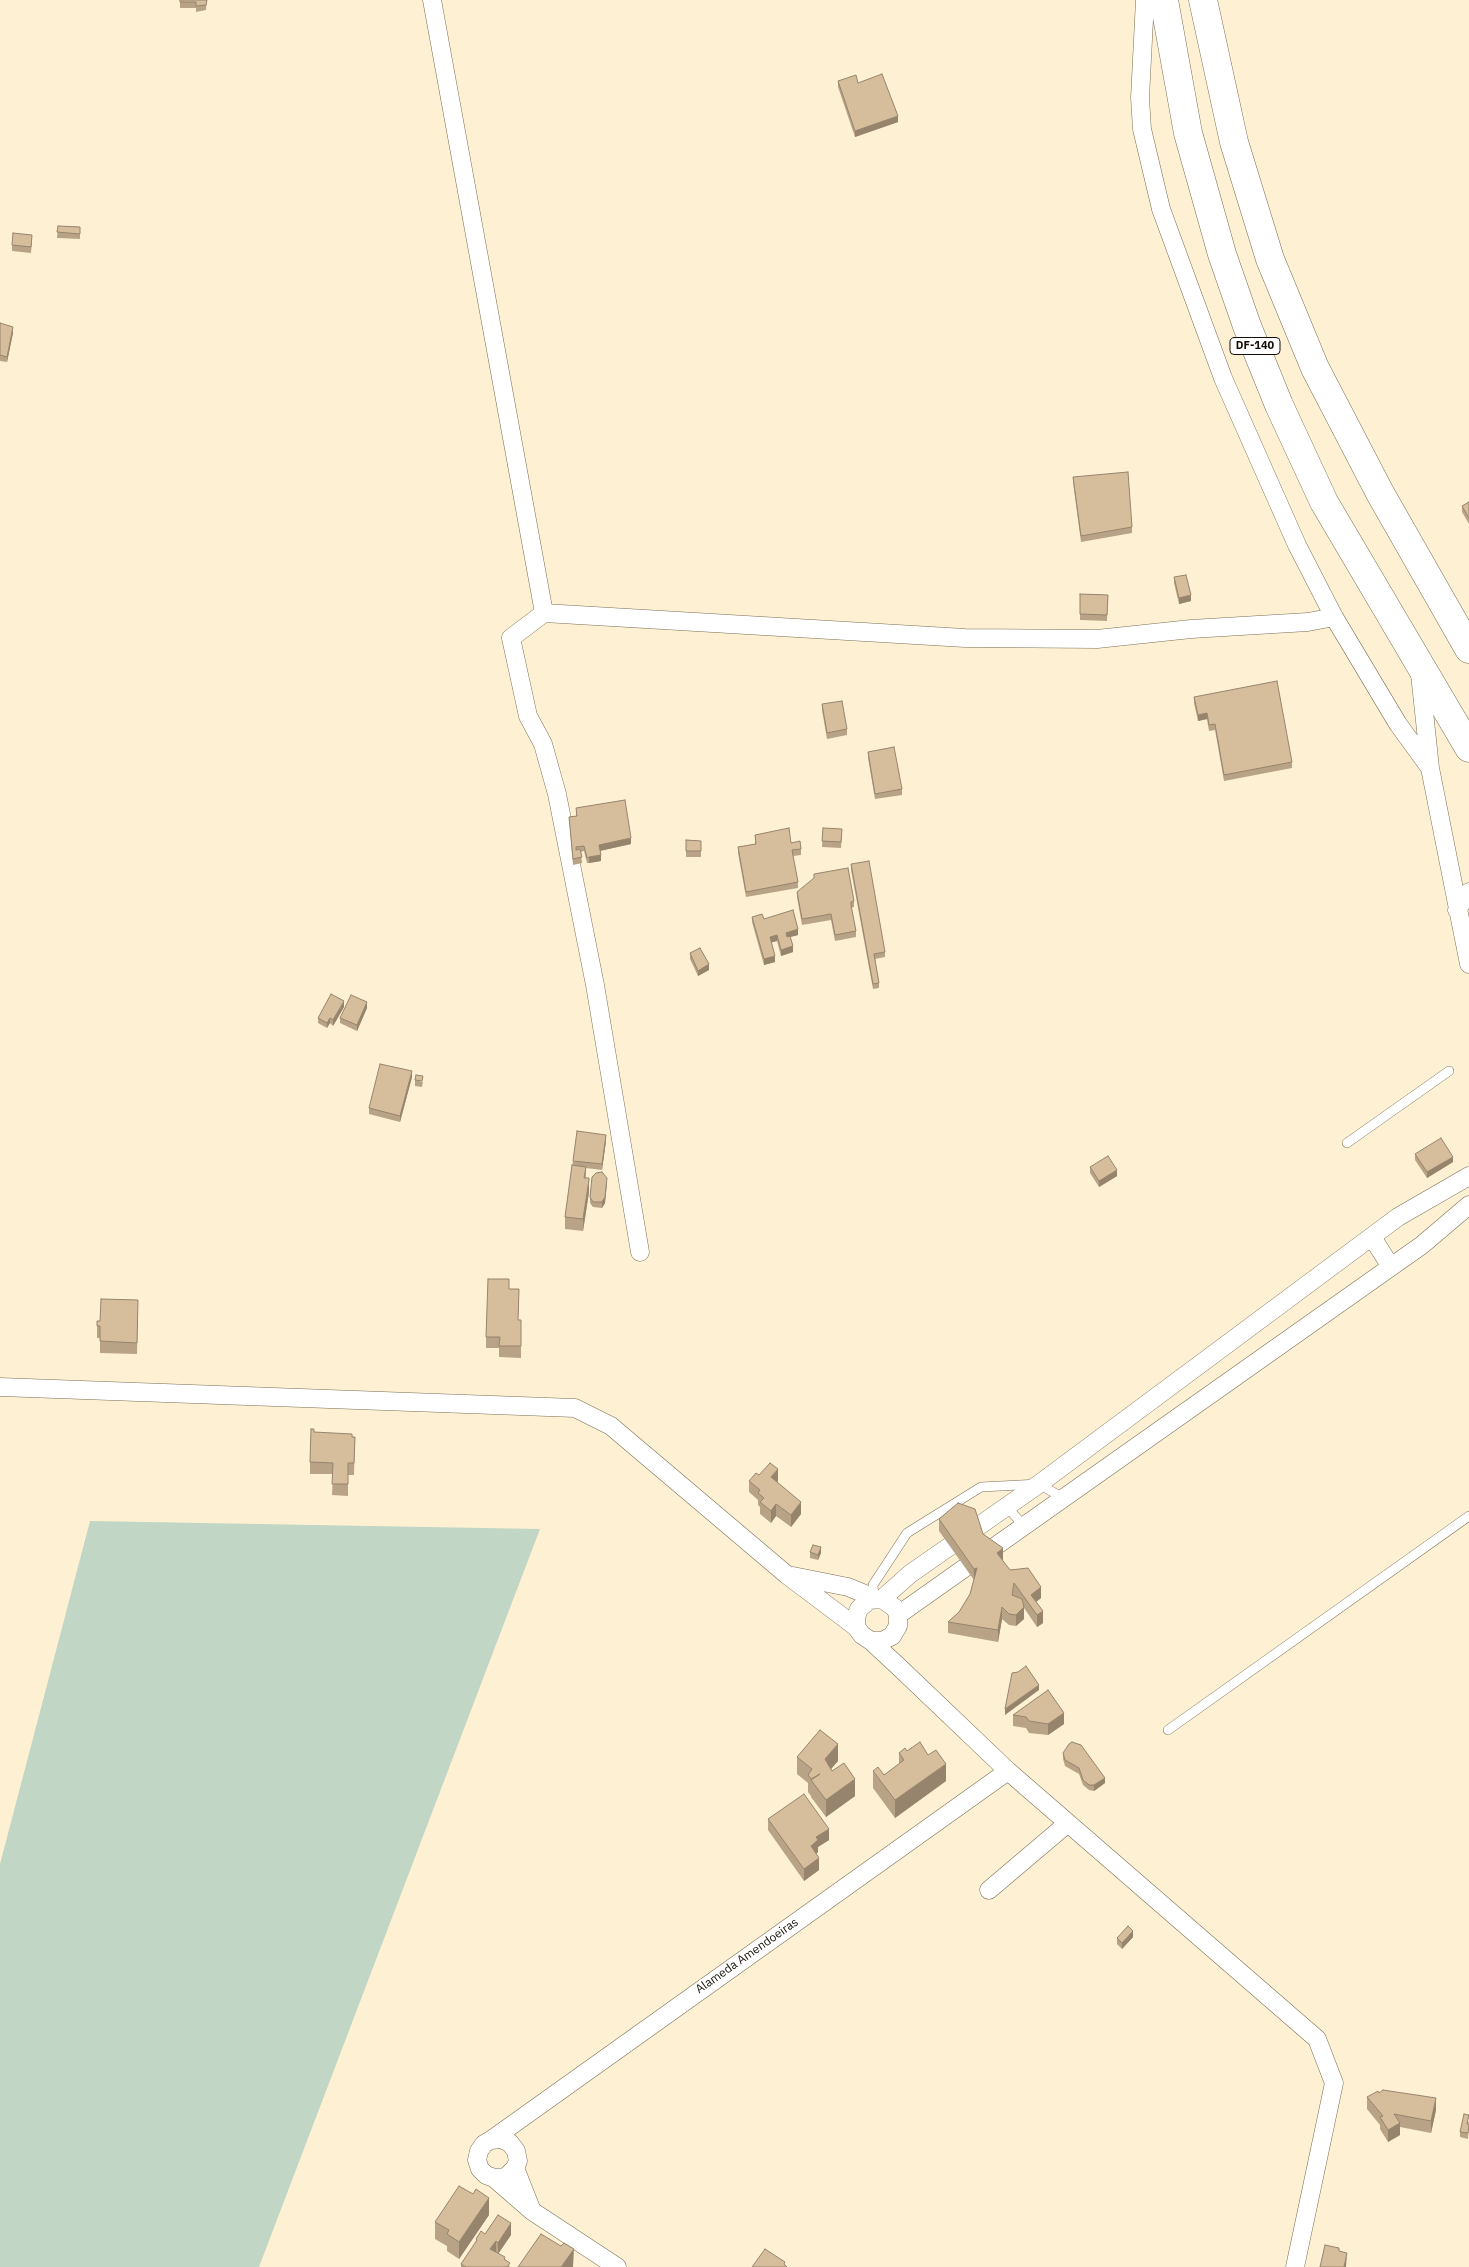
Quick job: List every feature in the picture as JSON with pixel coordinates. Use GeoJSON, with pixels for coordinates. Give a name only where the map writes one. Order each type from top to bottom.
{"type":"FeatureCollection","features":[{"type":"Feature","properties":{"kind":"main road","name":"DF-140"},"geometry":{"type":"LineString","coordinates":[[1164,0],[1188,133],[1222,254],[1247,326],[1279,405],[1324,502],[1469,748]]}},
{"type":"Feature","properties":{"kind":"main road"},"geometry":{"type":"LineString","coordinates":[[1203,0],[1234,142],[1270,259],[1315,368],[1380,493],[1469,649]]}},
{"type":"Feature","properties":{"kind":"street"},"geometry":{"type":"LineString","coordinates":[[432,0],[544,613]]}},
{"type":"Feature","properties":{"kind":"street"},"geometry":{"type":"LineString","coordinates":[[1145,0],[1140,98],[1142,129],[1160,208],[1223,378],[1297,545],[1334,617],[1398,724],[1430,768]]}},
{"type":"Feature","properties":{"kind":"street"},"geometry":{"type":"LineString","coordinates":[[640,1252],[595,985],[557,794],[543,744],[528,716],[511,638],[544,613],[965,638],[1097,639],[1191,629],[1308,622],[1334,617]]}},
{"type":"Feature","properties":{"kind":"street"},"geometry":{"type":"LineString","coordinates":[[1419,663],[1430,768],[1469,964]]}},
{"type":"Feature","properties":{"kind":"street"},"geometry":{"type":"LineString","coordinates":[[1457,910],[1469,892]]}},
{"type":"Feature","properties":{"kind":"street"},"geometry":{"type":"LineString","coordinates":[[856,1627],[859,1609],[1039,1484],[1398,1216],[1427,1202],[1469,1176]]}},
{"type":"Feature","properties":{"kind":"street"},"geometry":{"type":"LineString","coordinates":[[1427,1202],[1443,1226]]}},
{"type":"Feature","properties":{"kind":"street"},"geometry":{"type":"LineString","coordinates":[[898,1615],[1422,1245],[1469,1205]]}},
{"type":"Feature","properties":{"kind":"street"},"geometry":{"type":"LineString","coordinates":[[1372,1236],[1391,1267]]}},
{"type":"Feature","properties":{"kind":"street"},"geometry":{"type":"LineString","coordinates":[[0,1387],[575,1408],[611,1426],[788,1575],[856,1627],[862,1635],[899,1667],[1008,1771],[1317,2039],[1334,2083],[1295,2267]]}},
{"type":"Feature","properties":{"kind":"street"},"geometry":{"type":"LineString","coordinates":[[927,1562],[940,1585]]}},
{"type":"Feature","properties":{"kind":"street"},"geometry":{"type":"LineString","coordinates":[[788,1575],[848,1586],[895,1608],[898,1615],[898,1626],[892,1636],[882,1641],[870,1641]]}},
{"type":"Feature","properties":{"kind":"street"},"geometry":{"type":"LineString","coordinates":[[892,1636],[899,1667]]}},
{"type":"Feature","properties":{"kind":"street","name":"Alameda Amendoeiras"},"geometry":{"type":"LineString","coordinates":[[491,2140],[1008,1771]]}},
{"type":"Feature","properties":{"kind":"street"},"geometry":{"type":"LineString","coordinates":[[989,1890],[1068,1823]]}},
{"type":"Feature","properties":{"kind":"street"},"geometry":{"type":"LineString","coordinates":[[494,2178],[506,2177],[516,2164],[525,2115]]}},
{"type":"Feature","properties":{"kind":"street"},"geometry":{"type":"LineString","coordinates":[[532,2211],[516,2164],[516,2151],[510,2143],[501,2139],[491,2140],[484,2144],[477,2160],[480,2169],[486,2175],[494,2178],[532,2211],[617,2267]]}},
{"type":"Feature","properties":{"kind":"lane"},"geometry":{"type":"LineString","coordinates":[[1348,1143],[1448,1071]]}},
{"type":"Feature","properties":{"kind":"lane"},"geometry":{"type":"LineString","coordinates":[[875,1599],[873,1585],[907,1533],[981,1487],[1039,1484],[1063,1498]]}},
{"type":"Feature","properties":{"kind":"lane"},"geometry":{"type":"LineString","coordinates":[[1007,1507],[1024,1526]]}},
{"type":"Feature","properties":{"kind":"lane"},"geometry":{"type":"LineString","coordinates":[[1168,1730],[1469,1516]]}},
{"type":"Feature","properties":{"kind":"green space"},"geometry":{"type":"Polygon","coordinates":[[[90,1521],[540,1529],[259,2267],[0,2267],[0,1864],[90,1521]]]}},
{"type":"Feature","properties":{"kind":"building"},"geometry":{"type":"Polygon","coordinates":[[[180,0],[207,0],[206,5],[196,6],[196,2],[180,2],[180,0]]]}},
{"type":"Feature","properties":{"kind":"building"},"geometry":{"type":"Polygon","coordinates":[[[882,74],[898,116],[855,131],[838,81],[856,75],[858,83],[882,74]]]}},
{"type":"Feature","properties":{"kind":"building"},"geometry":{"type":"Polygon","coordinates":[[[58,226],[80,227],[80,234],[57,232],[58,226]]]}},
{"type":"Feature","properties":{"kind":"building"},"geometry":{"type":"Polygon","coordinates":[[[13,233],[32,235],[31,247],[12,245],[13,233]]]}},
{"type":"Feature","properties":{"kind":"building"},"geometry":{"type":"Polygon","coordinates":[[[0,323],[13,327],[7,357],[0,355],[0,323]]]}},
{"type":"Feature","properties":{"kind":"building"},"geometry":{"type":"Polygon","coordinates":[[[1128,472],[1132,527],[1081,536],[1073,477],[1128,472]]]}},
{"type":"Feature","properties":{"kind":"building"},"geometry":{"type":"Polygon","coordinates":[[[1469,502],[1469,518],[1462,506],[1469,502]]]}},
{"type":"Feature","properties":{"kind":"building"},"geometry":{"type":"Polygon","coordinates":[[[1186,575],[1191,595],[1179,598],[1174,577],[1186,575]]]}},
{"type":"Feature","properties":{"kind":"building"},"geometry":{"type":"Polygon","coordinates":[[[1080,594],[1108,595],[1107,615],[1080,614],[1080,594]]]}},
{"type":"Feature","properties":{"kind":"building"},"geometry":{"type":"Polygon","coordinates":[[[1277,681],[1292,762],[1224,775],[1215,724],[1209,725],[1207,713],[1198,715],[1194,697],[1277,681]]]}},
{"type":"Feature","properties":{"kind":"building"},"geometry":{"type":"Polygon","coordinates":[[[842,701],[847,729],[827,733],[822,704],[842,701]]]}},
{"type":"Feature","properties":{"kind":"building"},"geometry":{"type":"Polygon","coordinates":[[[894,747],[902,789],[875,794],[868,752],[894,747]]]}},
{"type":"Feature","properties":{"kind":"building"},"geometry":{"type":"Polygon","coordinates":[[[625,800],[631,838],[599,845],[601,855],[587,858],[584,846],[576,847],[576,850],[580,849],[582,857],[573,859],[569,817],[577,816],[576,808],[625,800]]]}},
{"type":"Feature","properties":{"kind":"building"},"geometry":{"type":"Polygon","coordinates":[[[789,828],[791,843],[800,841],[801,849],[792,850],[798,882],[746,892],[738,847],[756,844],[755,835],[789,828]]]}},
{"type":"Feature","properties":{"kind":"building"},"geometry":{"type":"Polygon","coordinates":[[[823,828],[842,829],[841,842],[822,841],[823,828]]]}},
{"type":"Feature","properties":{"kind":"building"},"geometry":{"type":"Polygon","coordinates":[[[686,840],[701,841],[701,851],[686,851],[686,840]]]}},
{"type":"Feature","properties":{"kind":"building"},"geometry":{"type":"Polygon","coordinates":[[[869,861],[885,952],[874,954],[879,983],[873,984],[851,864],[869,861]]]}},
{"type":"Feature","properties":{"kind":"building"},"geometry":{"type":"Polygon","coordinates":[[[848,868],[854,901],[851,902],[851,905],[856,931],[835,935],[831,914],[802,919],[797,892],[814,878],[814,874],[848,868]]]}},
{"type":"Feature","properties":{"kind":"building"},"geometry":{"type":"Polygon","coordinates":[[[793,910],[798,929],[786,933],[787,937],[790,936],[793,946],[781,950],[777,935],[770,937],[775,956],[764,959],[752,917],[762,914],[764,919],[793,910]]]}},
{"type":"Feature","properties":{"kind":"building"},"geometry":{"type":"Polygon","coordinates":[[[700,948],[709,964],[698,971],[690,953],[700,948]]]}},
{"type":"Feature","properties":{"kind":"building"},"geometry":{"type":"Polygon","coordinates":[[[331,994],[344,1001],[333,1020],[330,1018],[327,1023],[318,1018],[331,994]]]}},
{"type":"Feature","properties":{"kind":"building"},"geometry":{"type":"Polygon","coordinates":[[[351,995],[367,1002],[357,1025],[340,1018],[351,995]]]}},
{"type":"Feature","properties":{"kind":"building"},"geometry":{"type":"Polygon","coordinates":[[[380,1064],[412,1071],[400,1116],[369,1108],[380,1064]]]}},
{"type":"Feature","properties":{"kind":"building"},"geometry":{"type":"Polygon","coordinates":[[[416,1075],[423,1076],[422,1081],[415,1080],[416,1075]]]}},
{"type":"Feature","properties":{"kind":"building"},"geometry":{"type":"Polygon","coordinates":[[[577,1131],[606,1135],[602,1164],[573,1161],[577,1131]]]}},
{"type":"Feature","properties":{"kind":"building"},"geometry":{"type":"Polygon","coordinates":[[[1441,1138],[1453,1157],[1427,1172],[1415,1154],[1441,1138]]]}},
{"type":"Feature","properties":{"kind":"building"},"geometry":{"type":"Polygon","coordinates":[[[1108,1156],[1117,1170],[1099,1181],[1090,1167],[1108,1156]]]}},
{"type":"Feature","properties":{"kind":"building"},"geometry":{"type":"Polygon","coordinates":[[[572,1165],[586,1167],[584,1178],[589,1178],[583,1219],[565,1217],[572,1165]]]}},
{"type":"Feature","properties":{"kind":"building"},"geometry":{"type":"Polygon","coordinates":[[[602,1172],[607,1178],[605,1197],[602,1202],[593,1202],[590,1197],[592,1177],[596,1173],[602,1172]]]}},
{"type":"Feature","properties":{"kind":"building"},"geometry":{"type":"Polygon","coordinates":[[[488,1279],[509,1279],[509,1289],[519,1289],[518,1320],[521,1320],[521,1346],[499,1346],[500,1337],[486,1337],[488,1279]]]}},
{"type":"Feature","properties":{"kind":"building"},"geometry":{"type":"Polygon","coordinates":[[[101,1299],[138,1300],[137,1343],[100,1341],[100,1326],[97,1326],[97,1321],[100,1321],[101,1299]]]}},
{"type":"Feature","properties":{"kind":"building"},"geometry":{"type":"Polygon","coordinates":[[[311,1429],[314,1429],[314,1432],[352,1434],[352,1437],[355,1437],[354,1463],[348,1463],[348,1484],[332,1484],[333,1463],[310,1462],[311,1429]]]}},
{"type":"Feature","properties":{"kind":"building"},"geometry":{"type":"Polygon","coordinates":[[[770,1463],[778,1469],[771,1477],[801,1502],[791,1515],[776,1504],[771,1511],[760,1502],[764,1498],[758,1493],[760,1490],[749,1481],[756,1473],[759,1475],[770,1463]]]}},
{"type":"Feature","properties":{"kind":"building"},"geometry":{"type":"Polygon","coordinates":[[[958,1503],[975,1509],[983,1534],[1003,1548],[997,1553],[1010,1570],[1028,1568],[1041,1587],[1031,1595],[1043,1611],[1037,1615],[1014,1583],[1012,1595],[1022,1599],[1024,1607],[1016,1615],[1009,1614],[1002,1607],[998,1630],[948,1622],[959,1612],[970,1594],[977,1568],[974,1569],[939,1519],[958,1503]]]}},
{"type":"Feature","properties":{"kind":"building"},"geometry":{"type":"Polygon","coordinates":[[[813,1545],[821,1547],[818,1555],[810,1552],[813,1545]]]}},
{"type":"Feature","properties":{"kind":"building"},"geometry":{"type":"Polygon","coordinates":[[[1026,1666],[1039,1685],[1005,1709],[1012,1673],[1018,1672],[1026,1666]]]}},
{"type":"Feature","properties":{"kind":"building"},"geometry":{"type":"Polygon","coordinates":[[[1048,1690],[1064,1713],[1048,1724],[1029,1721],[1026,1717],[1013,1715],[1048,1690]]]}},
{"type":"Feature","properties":{"kind":"building"},"geometry":{"type":"Polygon","coordinates":[[[820,1730],[838,1744],[825,1759],[832,1771],[844,1763],[855,1779],[826,1800],[811,1780],[820,1774],[811,1779],[808,1775],[812,1769],[797,1757],[820,1730]]]}},
{"type":"Feature","properties":{"kind":"building"},"geometry":{"type":"Polygon","coordinates":[[[920,1742],[928,1755],[936,1750],[946,1764],[895,1800],[873,1771],[878,1767],[884,1775],[904,1760],[899,1753],[905,1748],[907,1751],[920,1742]]]}},
{"type":"Feature","properties":{"kind":"building"},"geometry":{"type":"Polygon","coordinates":[[[1072,1742],[1081,1745],[1105,1778],[1094,1785],[1089,1785],[1083,1780],[1079,1768],[1065,1760],[1063,1753],[1072,1742]]]}},
{"type":"Feature","properties":{"kind":"building"},"geometry":{"type":"Polygon","coordinates":[[[804,1794],[829,1829],[816,1837],[818,1840],[811,1846],[819,1858],[804,1869],[768,1819],[804,1794]]]}},
{"type":"Feature","properties":{"kind":"building"},"geometry":{"type":"Polygon","coordinates":[[[1128,1926],[1133,1931],[1122,1943],[1117,1938],[1128,1926]]]}},
{"type":"Feature","properties":{"kind":"building"},"geometry":{"type":"Polygon","coordinates":[[[1383,2090],[1436,2098],[1431,2121],[1394,2114],[1400,2123],[1388,2130],[1380,2117],[1383,2116],[1367,2097],[1383,2090]]]}},
{"type":"Feature","properties":{"kind":"building"},"geometry":{"type":"Polygon","coordinates":[[[1464,2114],[1469,2115],[1468,2133],[1460,2132],[1464,2114]]]}},
{"type":"Feature","properties":{"kind":"building"},"geometry":{"type":"Polygon","coordinates":[[[459,2186],[473,2194],[476,2189],[489,2198],[459,2242],[447,2234],[449,2230],[435,2222],[459,2186]]]}},
{"type":"Feature","properties":{"kind":"building"},"geometry":{"type":"Polygon","coordinates":[[[498,2215],[511,2223],[498,2243],[496,2241],[490,2249],[505,2257],[504,2259],[510,2263],[507,2267],[466,2267],[461,2264],[481,2231],[485,2234],[498,2215]]]}},
{"type":"Feature","properties":{"kind":"building"},"geometry":{"type":"Polygon","coordinates":[[[541,2234],[561,2246],[564,2243],[574,2249],[561,2267],[518,2267],[541,2234]]]}},
{"type":"Feature","properties":{"kind":"building"},"geometry":{"type":"Polygon","coordinates":[[[1325,2245],[1339,2248],[1339,2251],[1347,2253],[1344,2267],[1320,2267],[1325,2245]]]}},
{"type":"Feature","properties":{"kind":"building"},"geometry":{"type":"Polygon","coordinates":[[[765,2249],[785,2262],[784,2264],[787,2267],[752,2267],[765,2249]]]}}]}
